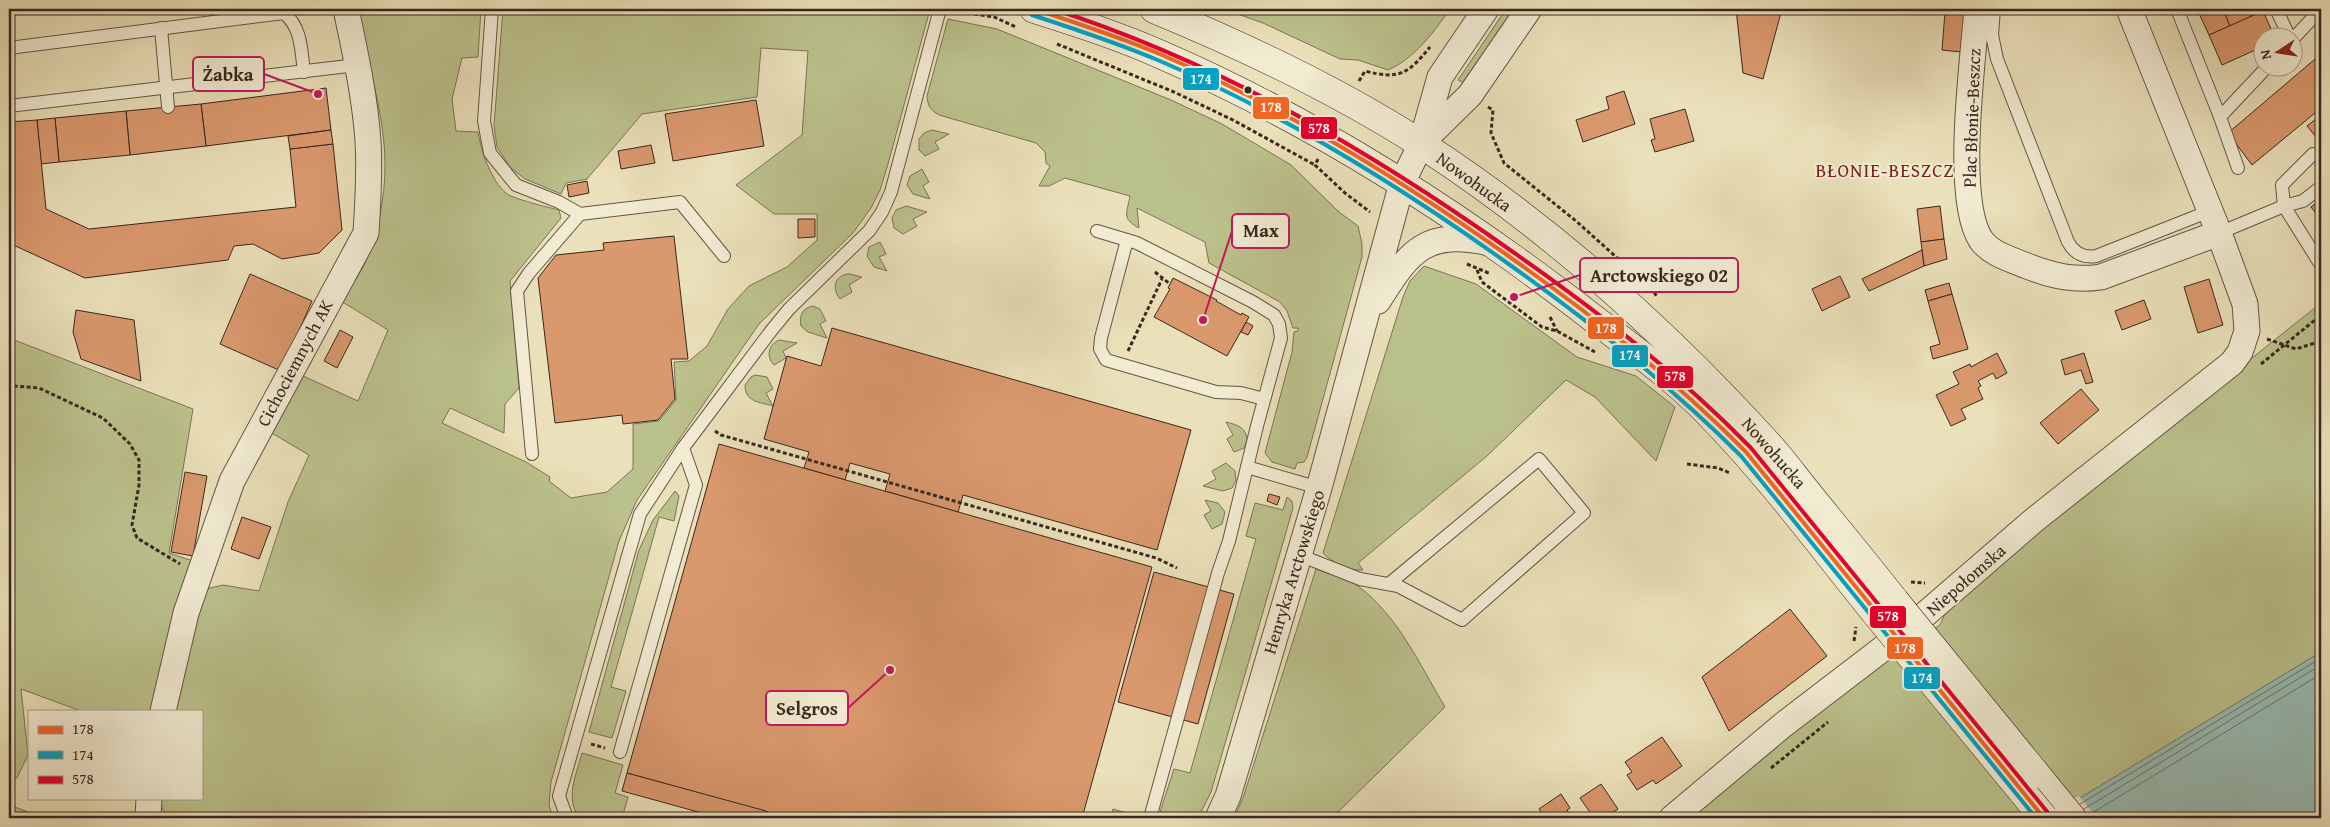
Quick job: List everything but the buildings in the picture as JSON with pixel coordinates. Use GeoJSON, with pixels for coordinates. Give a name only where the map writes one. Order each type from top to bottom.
{"type":"FeatureCollection","features":[{"type":"Feature","properties":{"kind":"main road","name":"Nowohucka"},"geometry":{"type":"LineString","coordinates":[[1154,9],[1270,60],[1348,101],[1421,144],[1499,200],[1611,287],[1675,365],[1710,398],[1769,445],[1886,608],[2044,818]]}},
{"type":"Feature","properties":{"kind":"main road","name":"Nowohucka"},"geometry":{"type":"LineString","coordinates":[[1028,19],[1162,55],[1244,94],[1329,138],[1402,183],[1558,292],[1675,365]]}},
{"type":"Feature","properties":{"kind":"main road","name":"Nowohucka"},"geometry":{"type":"LineString","coordinates":[[1886,608],[2072,818]]}},
{"type":"Feature","properties":{"kind":"street","name":"Cichociemnych AK"},"geometry":{"type":"LineString","coordinates":[[163,710],[186,613],[232,481],[366,233],[369,187],[368,140],[357,65],[346,9]]}},
{"type":"Feature","properties":{"kind":"street"},"geometry":{"type":"LineString","coordinates":[[1421,144],[1440,77],[1486,9]]}},
{"type":"Feature","properties":{"kind":"street"},"geometry":{"type":"LineString","coordinates":[[1421,144],[1470,96],[1529,9]]}},
{"type":"Feature","properties":{"kind":"street","name":"Plac Błonie-Beszcz"},"geometry":{"type":"LineString","coordinates":[[1976,9],[1969,87],[1968,183],[1976,230],[1989,249],[2050,275],[2083,279],[2101,277],[2214,222]]}},
{"type":"Feature","properties":{"kind":"street"},"geometry":{"type":"LineString","coordinates":[[2129,9],[2214,222]]}},
{"type":"Feature","properties":{"kind":"street","name":"Nowohucka"},"geometry":{"type":"LineString","coordinates":[[1402,183],[1421,144]]}},
{"type":"Feature","properties":{"kind":"street","name":"Henryka Arctowskiego"},"geometry":{"type":"LineString","coordinates":[[1218,818],[1228,796],[1319,488],[1402,183]]}},
{"type":"Feature","properties":{"kind":"street","name":"Niepołomska"},"geometry":{"type":"LineString","coordinates":[[1672,818],[1783,725],[1907,630],[2033,521],[2232,363],[2240,352],[2247,331],[2244,304],[2214,222]]}},
{"type":"Feature","properties":{"kind":"street","name":"Henryka Arctowskiego"},"geometry":{"type":"LineString","coordinates":[[1363,324],[1406,260],[1424,246],[1435,241],[1455,238],[1490,243]]}},
{"type":"Feature","properties":{"kind":"street"},"geometry":{"type":"LineString","coordinates":[[148,818],[149,800]]}},
{"type":"Feature","properties":{"kind":"lane"},"geometry":{"type":"LineString","coordinates":[[492,9],[484,121],[490,152],[516,185],[559,202],[580,214],[680,202],[724,256]]}},
{"type":"Feature","properties":{"kind":"lane"},"geometry":{"type":"LineString","coordinates":[[1994,9],[1992,35],[1997,59],[2068,242],[2074,251],[2085,257],[2096,256],[2214,222],[2303,201],[2321,187]]}},
{"type":"Feature","properties":{"kind":"lane"},"geometry":{"type":"LineString","coordinates":[[2177,9],[2238,168]]}},
{"type":"Feature","properties":{"kind":"lane"},"geometry":{"type":"LineString","coordinates":[[2276,9],[2286,28]]}},
{"type":"Feature","properties":{"kind":"lane"},"geometry":{"type":"LineString","coordinates":[[2302,28],[2321,9]]}},
{"type":"Feature","properties":{"kind":"lane"},"geometry":{"type":"LineString","coordinates":[[567,818],[559,796],[640,514],[683,448],[789,308],[869,231],[882,212],[891,192],[946,10]]}},
{"type":"Feature","properties":{"kind":"lane"},"geometry":{"type":"LineString","coordinates":[[9,48],[284,13],[292,20],[300,35],[304,72]]}},
{"type":"Feature","properties":{"kind":"lane"},"geometry":{"type":"LineString","coordinates":[[161,28],[168,107]]}},
{"type":"Feature","properties":{"kind":"lane"},"geometry":{"type":"LineString","coordinates":[[9,106],[357,65]]}},
{"type":"Feature","properties":{"kind":"lane"},"geometry":{"type":"LineString","coordinates":[[2220,117],[2257,78]]}},
{"type":"Feature","properties":{"kind":"lane"},"geometry":{"type":"LineString","coordinates":[[2312,154],[2282,184],[2284,206],[2318,262]]}},
{"type":"Feature","properties":{"kind":"lane"},"geometry":{"type":"LineString","coordinates":[[532,454],[517,291],[528,273],[580,214]]}},
{"type":"Feature","properties":{"kind":"lane"},"geometry":{"type":"LineString","coordinates":[[1096,232],[1126,240],[1253,302],[1274,315],[1279,324],[1281,338],[1229,541],[1218,573],[1150,818]]}},
{"type":"Feature","properties":{"kind":"lane"},"geometry":{"type":"LineString","coordinates":[[1126,240],[1100,338],[1100,349],[1106,360],[1216,392],[1241,393],[1264,399]]}},
{"type":"Feature","properties":{"kind":"lane"},"geometry":{"type":"LineString","coordinates":[[620,752],[696,485],[683,448]]}},
{"type":"Feature","properties":{"kind":"lane"},"geometry":{"type":"LineString","coordinates":[[1299,555],[1360,578],[1390,583],[1462,620],[1584,513],[1539,459],[1390,583]]}},
{"type":"Feature","properties":{"kind":"lane"},"geometry":{"type":"LineString","coordinates":[[1247,467],[1319,488]]}},
{"type":"Feature","properties":{"kind":"path"},"geometry":{"type":"LineString","coordinates":[[946,10],[994,18],[1028,19]]}},
{"type":"Feature","properties":{"kind":"path"},"geometry":{"type":"LineString","coordinates":[[1048,40],[1224,116],[1315,165],[1345,193],[1375,215]]}},
{"type":"Feature","properties":{"kind":"path"},"geometry":{"type":"LineString","coordinates":[[1359,81],[1365,71],[1391,76],[1404,73],[1418,62]]}},
{"type":"Feature","properties":{"kind":"path"},"geometry":{"type":"LineString","coordinates":[[1493,110],[1490,133],[1504,163],[1597,240],[1653,290],[1660,302]]}},
{"type":"Feature","properties":{"kind":"path"},"geometry":{"type":"LineString","coordinates":[[1315,165],[1320,156]]}},
{"type":"Feature","properties":{"kind":"path"},"geometry":{"type":"LineString","coordinates":[[1477,270],[1482,282],[1542,327],[1557,331],[1572,341],[1600,354]]}},
{"type":"Feature","properties":{"kind":"path"},"geometry":{"type":"LineString","coordinates":[[1123,366],[1125,356],[1162,279]]}},
{"type":"Feature","properties":{"kind":"path"},"geometry":{"type":"LineString","coordinates":[[2321,315],[2284,345],[2296,349],[2321,341]]}},
{"type":"Feature","properties":{"kind":"path"},"geometry":{"type":"LineString","coordinates":[[9,381],[15,386],[39,388],[103,418],[130,444],[140,460],[139,485],[132,525],[136,538],[200,575]]}},
{"type":"Feature","properties":{"kind":"path"},"geometry":{"type":"LineString","coordinates":[[703,421],[721,436],[1156,558],[1177,568]]}},
{"type":"Feature","properties":{"kind":"path"},"geometry":{"type":"LineString","coordinates":[[1687,464],[1718,468]]}},
{"type":"Feature","properties":{"kind":"path"},"geometry":{"type":"LineString","coordinates":[[575,740],[620,752]]}},
{"type":"Feature","properties":{"kind":"green space"},"geometry":{"type":"Polygon","coordinates":[[[358,9],[481,9],[478,57],[462,58],[452,99],[456,131],[478,132],[484,156],[491,173],[506,193],[559,210],[561,218],[510,281],[519,388],[505,404],[504,433],[450,408],[442,423],[526,462],[550,477],[549,481],[571,498],[607,492],[633,469],[633,424],[659,421],[676,400],[674,362],[689,361],[707,346],[728,309],[749,286],[787,267],[817,240],[817,214],[774,214],[736,185],[802,135],[808,51],[761,48],[757,97],[642,114],[587,179],[566,183],[561,194],[525,179],[510,167],[497,147],[494,126],[503,9],[918,9],[929,13],[888,164],[880,190],[871,208],[853,233],[759,324],[637,500],[619,541],[551,782],[549,805],[553,818],[170,818],[159,805],[159,800],[202,800],[202,710],[172,710],[201,590],[223,585],[259,591],[288,502],[309,455],[270,432],[301,375],[358,401],[388,330],[341,301],[360,273],[370,251],[378,225],[384,190],[385,163],[380,112],[358,9]]]}},
{"type":"Feature","properties":{"kind":"green space"},"geometry":{"type":"Polygon","coordinates":[[[1224,9],[1450,9],[1430,36],[1415,52],[1388,70],[1358,60],[1340,59],[1263,23],[1224,9]]]}},
{"type":"Feature","properties":{"kind":"green space"},"geometry":{"type":"Polygon","coordinates":[[[1506,9],[1514,9],[1464,83],[1458,80],[1506,9]]]}},
{"type":"Feature","properties":{"kind":"green space"},"geometry":{"type":"Polygon","coordinates":[[[948,19],[997,29],[1171,100],[1222,124],[1291,165],[1339,212],[1358,226],[1362,244],[1362,257],[1307,457],[1304,462],[1297,463],[1295,469],[1272,462],[1265,453],[1292,352],[1294,332],[1298,331],[1298,328],[1293,328],[1287,311],[1280,302],[1209,263],[1205,242],[1137,208],[1139,228],[1133,224],[1127,218],[1130,196],[1065,178],[1049,186],[1039,186],[1050,166],[1046,163],[1045,152],[1036,143],[939,115],[933,111],[927,96],[948,19]]]}},
{"type":"Feature","properties":{"kind":"green space"},"geometry":{"type":"Polygon","coordinates":[[[932,130],[949,134],[935,142],[939,149],[925,156],[919,150],[919,139],[924,133],[932,130]]]}},
{"type":"Feature","properties":{"kind":"green space"},"geometry":{"type":"Polygon","coordinates":[[[922,169],[929,182],[923,186],[930,199],[913,194],[907,185],[910,176],[922,169]]]}},
{"type":"Feature","properties":{"kind":"green space"},"geometry":{"type":"Polygon","coordinates":[[[906,206],[927,212],[913,219],[917,226],[903,234],[894,228],[892,218],[896,210],[906,206]]]}},
{"type":"Feature","properties":{"kind":"green space"},"geometry":{"type":"Polygon","coordinates":[[[880,242],[886,254],[879,257],[887,271],[874,267],[867,256],[869,247],[880,242]]]}},
{"type":"Feature","properties":{"kind":"green space"},"geometry":{"type":"Polygon","coordinates":[[[1424,266],[1476,284],[1577,357],[1636,376],[1675,407],[1656,461],[1595,397],[1566,380],[1487,456],[1358,563],[1363,570],[1346,568],[1323,553],[1403,297],[1410,281],[1424,266]]]}},
{"type":"Feature","properties":{"kind":"green space"},"geometry":{"type":"Polygon","coordinates":[[[850,274],[862,277],[849,285],[852,292],[840,299],[837,295],[836,282],[841,276],[850,274]]]}},
{"type":"Feature","properties":{"kind":"green space"},"geometry":{"type":"Polygon","coordinates":[[[2321,303],[2321,652],[2047,818],[1681,818],[1885,660],[1940,625],[1947,610],[2056,514],[2321,303]]]}},
{"type":"Feature","properties":{"kind":"green space"},"geometry":{"type":"Polygon","coordinates":[[[813,306],[820,309],[826,321],[820,324],[827,338],[808,332],[801,326],[800,319],[802,313],[813,306]]]}},
{"type":"Feature","properties":{"kind":"green space"},"geometry":{"type":"Polygon","coordinates":[[[9,338],[193,409],[169,553],[193,561],[152,710],[78,710],[21,689],[28,755],[17,778],[9,780],[9,338]]]}},
{"type":"Feature","properties":{"kind":"green space"},"geometry":{"type":"Polygon","coordinates":[[[779,340],[797,343],[783,351],[786,358],[774,365],[771,362],[769,351],[772,345],[779,340]]]}},
{"type":"Feature","properties":{"kind":"green space"},"geometry":{"type":"Polygon","coordinates":[[[755,375],[767,377],[773,389],[766,393],[773,406],[758,402],[747,395],[745,385],[755,375]]]}},
{"type":"Feature","properties":{"kind":"green space"},"geometry":{"type":"Polygon","coordinates":[[[1226,422],[1244,430],[1247,441],[1244,448],[1234,452],[1227,439],[1233,435],[1226,422]]]}},
{"type":"Feature","properties":{"kind":"green space"},"geometry":{"type":"Polygon","coordinates":[[[1226,463],[1235,471],[1236,480],[1232,488],[1223,491],[1203,486],[1216,479],[1212,471],[1226,463]]]}},
{"type":"Feature","properties":{"kind":"green space"},"geometry":{"type":"Polygon","coordinates":[[[675,491],[679,496],[674,521],[659,517],[611,687],[626,691],[612,738],[589,732],[639,550],[653,520],[675,491]]]}},
{"type":"Feature","properties":{"kind":"green space"},"geometry":{"type":"Polygon","coordinates":[[[1287,497],[1292,501],[1293,508],[1211,792],[1198,818],[1158,818],[1174,769],[1190,773],[1256,539],[1246,536],[1255,503],[1283,510],[1287,497]]]}},
{"type":"Feature","properties":{"kind":"green space"},"geometry":{"type":"Polygon","coordinates":[[[1205,500],[1218,503],[1225,512],[1222,524],[1212,529],[1204,515],[1211,511],[1205,500]]]}},
{"type":"Feature","properties":{"kind":"green space"},"geometry":{"type":"Polygon","coordinates":[[[1316,569],[1354,583],[1372,598],[1397,626],[1445,707],[1332,818],[1234,818],[1243,798],[1316,569]]]}},
{"type":"Feature","properties":{"kind":"green space"},"geometry":{"type":"Polygon","coordinates":[[[582,753],[623,765],[615,793],[628,797],[622,818],[579,818],[575,810],[572,794],[582,753]]]}},
{"type":"Feature","properties":{"kind":"green space"},"geometry":{"type":"Polygon","coordinates":[[[9,805],[45,818],[9,818],[9,805]]]}},
{"type":"Feature","properties":{"kind":"green space"},"geometry":{"type":"Polygon","coordinates":[[[1113,809],[1144,818],[1110,818],[1113,809]]]}},
{"type":"Feature","properties":{"kind":"water"},"geometry":{"type":"Polygon","coordinates":[[[2321,652],[2321,818],[2047,818],[2321,652]]]}},
{"type":"Feature","properties":{"kind":"pier"},"geometry":{"type":"Polygon","coordinates":[[[2079,796],[2097,818],[2044,818],[2046,816],[2079,796]]]}},
{"type":"Feature","properties":{"kind":"transit line","name":"178"},"geometry":{"type":"LineString","coordinates":[[1034,9],[1114,36],[1162,55],[1296,121],[1340,146],[1466,226],[1570,301],[1631,348],[1690,398],[1746,452],[2044,818]]}},
{"type":"Feature","properties":{"kind":"transit line","name":"578"},"geometry":{"type":"LineString","coordinates":[[1053,9],[1115,31],[1235,83],[1349,145],[1404,179],[1513,252],[1576,297],[1636,344],[1695,394],[1751,448],[2049,814]]}},
{"type":"Feature","properties":{"kind":"transit line","name":"174"},"geometry":{"type":"LineString","coordinates":[[1032,15],[1112,42],[1205,81],[1250,103],[1337,151],[1462,231],[1566,306],[1626,353],[1685,403],[1741,456],[2036,818]]}},
{"type":"Feature","properties":{"kind":"place","name":"Żabka"},"geometry":{"type":"Point","coordinates":[318,94]}},
{"type":"Feature","properties":{"kind":"place","name":"Arctowskiego 02"},"geometry":{"type":"Point","coordinates":[1514,297]}},
{"type":"Feature","properties":{"kind":"place","name":"Max"},"geometry":{"type":"Point","coordinates":[1203,320]}},
{"type":"Feature","properties":{"kind":"place","name":"Selgros"},"geometry":{"type":"Point","coordinates":[890,670]}},
{"type":"Feature","properties":{"kind":"district","name":"BŁONIE-BESZCZ"},"geometry":{"type":"Point","coordinates":[1885,170]}}]}
